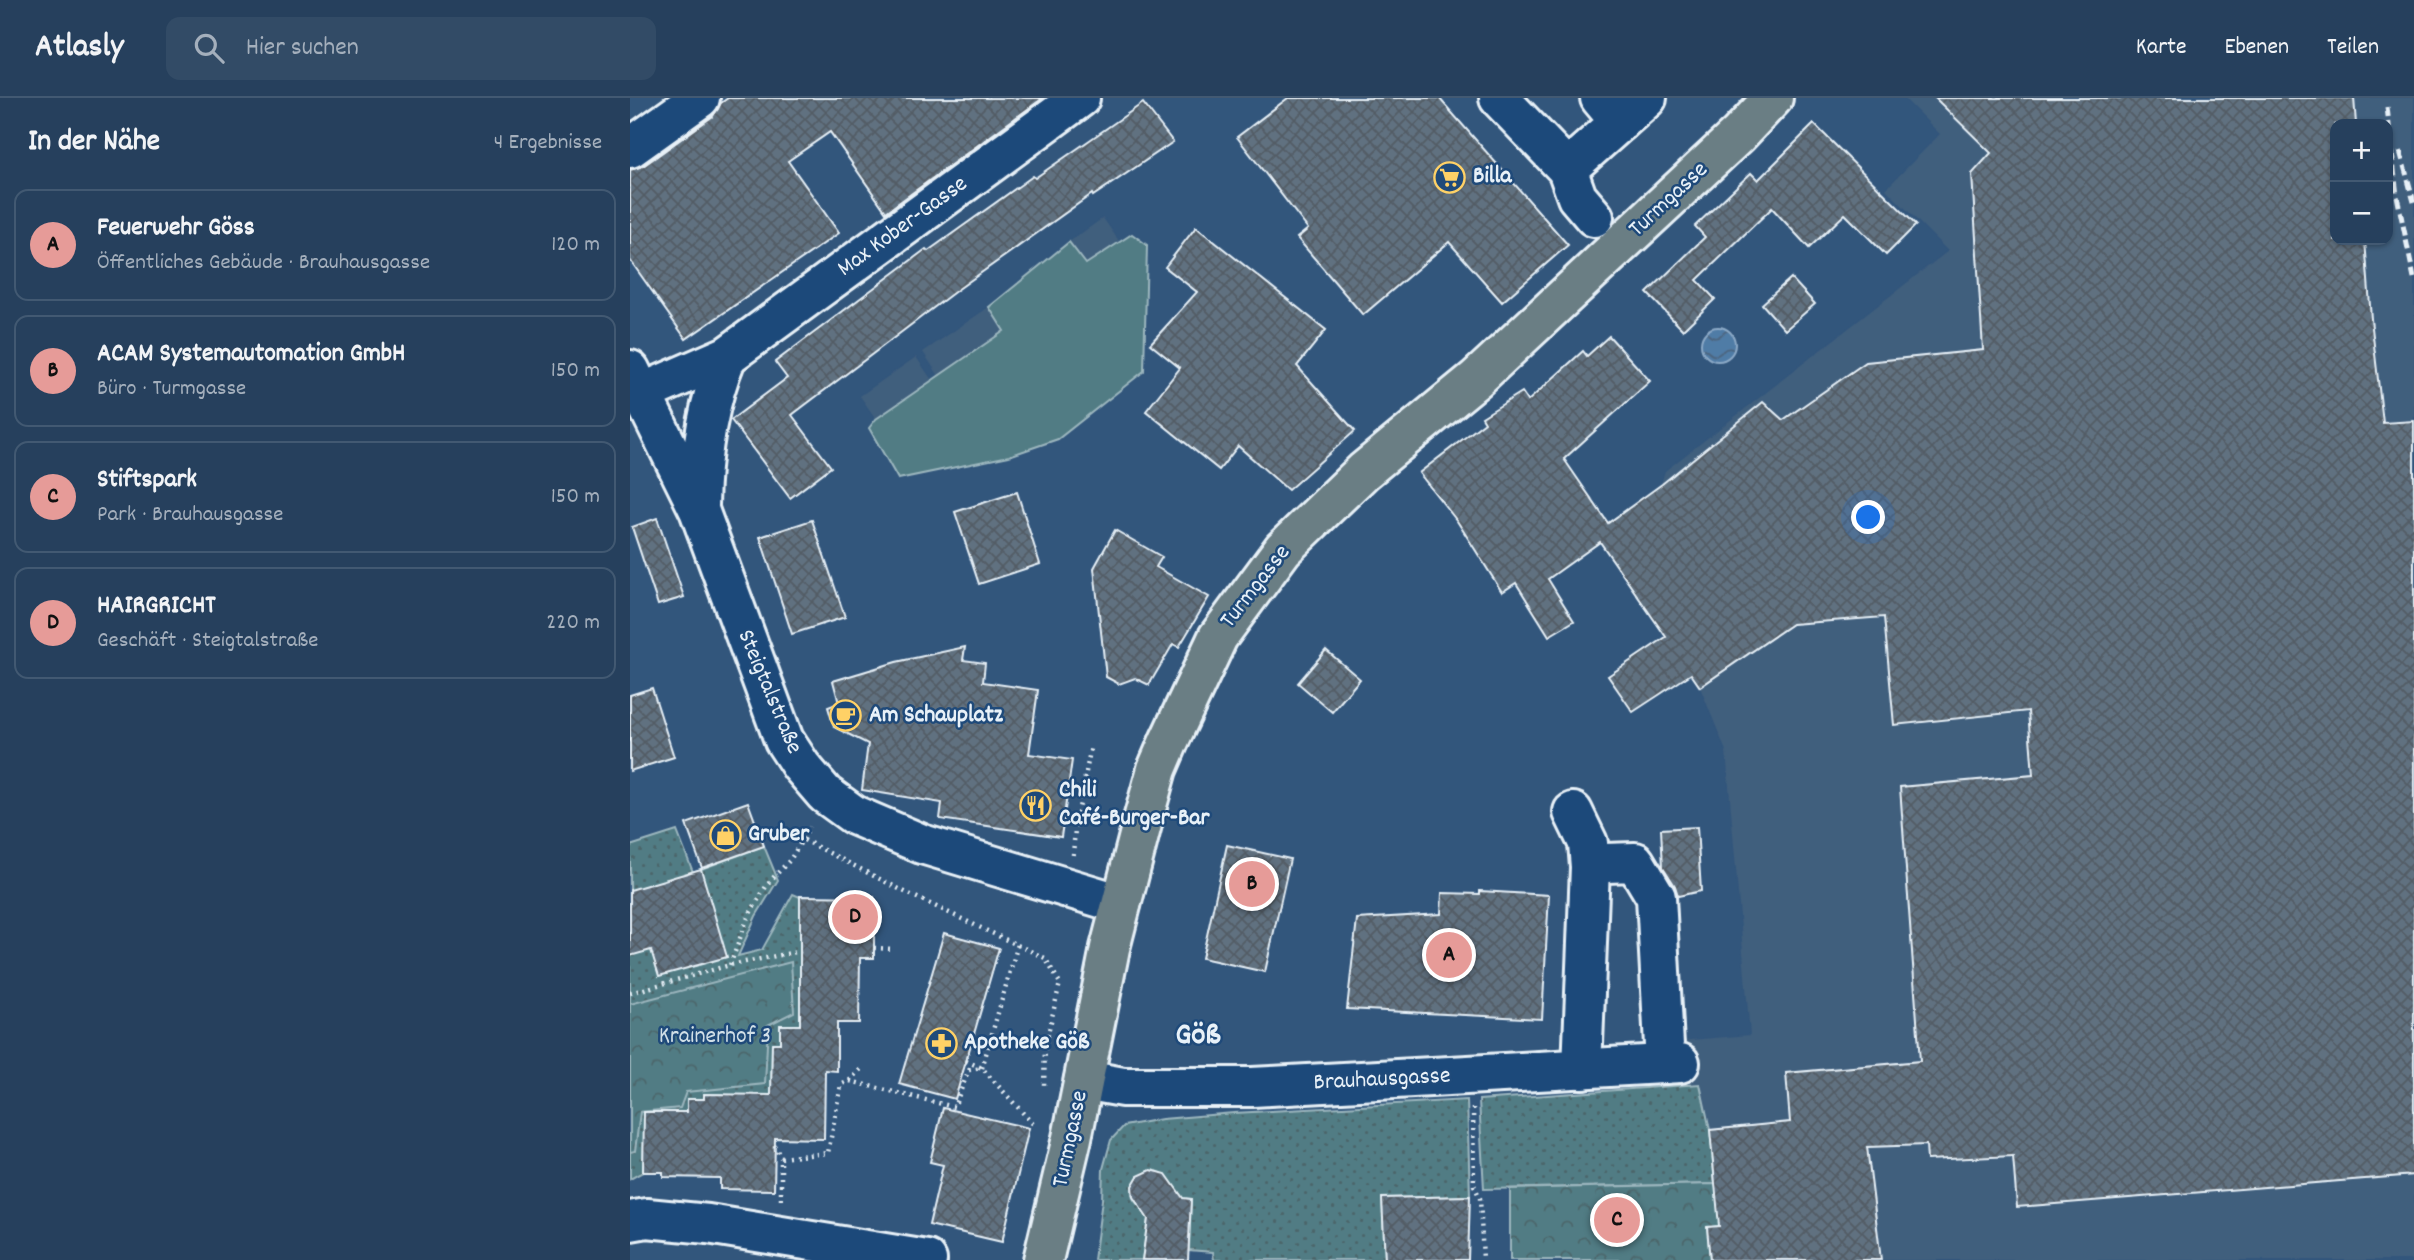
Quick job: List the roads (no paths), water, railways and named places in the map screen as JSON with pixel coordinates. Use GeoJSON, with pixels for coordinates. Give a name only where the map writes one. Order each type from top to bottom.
{"type":"FeatureCollection","features":[{"type":"Feature","properties":{"kind":"main road","name":"Turmgasse"},"geometry":{"type":"LineString","coordinates":[[1043,1260],[1121,904],[1157,769],[1218,637],[1283,549],[1364,471],[1476,379],[1738,135],[1773,98]]}},
{"type":"Feature","properties":{"kind":"street"},"geometry":{"type":"LineString","coordinates":[[630,148],[700,98]]}},
{"type":"Feature","properties":{"kind":"street","name":"Max Kober-Gasse"},"geometry":{"type":"LineString","coordinates":[[636,381],[727,356],[1080,98]]}},
{"type":"Feature","properties":{"kind":"street"},"geometry":{"type":"LineString","coordinates":[[1499,98],[1567,169],[1577,197],[1594,217]]}},
{"type":"Feature","properties":{"kind":"street"},"geometry":{"type":"LineString","coordinates":[[1567,169],[1622,106]]}},
{"type":"Feature","properties":{"kind":"street"},"geometry":{"type":"LineString","coordinates":[[699,510],[700,458],[714,387],[727,356]]}},
{"type":"Feature","properties":{"kind":"street","name":"Steigtalstraße"},"geometry":{"type":"LineString","coordinates":[[636,381],[699,510],[784,740],[801,766],[825,794],[854,815],[922,844],[1121,904]]}},
{"type":"Feature","properties":{"kind":"street"},"geometry":{"type":"LineString","coordinates":[[1573,812],[1587,843],[1590,867],[1582,1069]]}},
{"type":"Feature","properties":{"kind":"street","name":"Brauhausgasse"},"geometry":{"type":"LineString","coordinates":[[1084,1080],[1123,1087],[1251,1087],[1672,1064],[1656,897],[1635,862],[1606,863],[1590,867]]}},
{"type":"Feature","properties":{"kind":"street"},"geometry":{"type":"LineString","coordinates":[[630,1221],[647,1218],[708,1224],[927,1260]]}},
{"type":"Feature","properties":{"kind":"water"},"geometry":{"type":"Polygon","coordinates":[[[1718,327],[1730,332],[1735,344],[1730,356],[1718,361],[1706,356],[1701,344],[1706,332],[1718,327]]]}},
{"type":"Feature","properties":{"kind":"railway"},"geometry":{"type":"LineString","coordinates":[[2387,107],[2397,196],[2414,278]]}},
{"type":"Feature","properties":{"kind":"railway"},"geometry":{"type":"LineString","coordinates":[[2400,151],[2414,202]]}},
{"type":"Feature","properties":{"kind":"place","name":"Billa"},"geometry":{"type":"Point","coordinates":[1450,177]}},
{"type":"Feature","properties":{"kind":"place","name":"Am Schauplatz"},"geometry":{"type":"Point","coordinates":[846,716]}},
{"type":"Feature","properties":{"kind":"place","name":"Chili Café-Burger-Bar"},"geometry":{"type":"Point","coordinates":[1036,805]}},
{"type":"Feature","properties":{"kind":"place","name":"Gruber"},"geometry":{"type":"Point","coordinates":[725,835]}},
{"type":"Feature","properties":{"kind":"place","name":"ACAM Systemautomation GmbH"},"geometry":{"type":"Point","coordinates":[1252,884]}},
{"type":"Feature","properties":{"kind":"place","name":"HAIRGRICHT"},"geometry":{"type":"Point","coordinates":[855,917]}},
{"type":"Feature","properties":{"kind":"place","name":"Feuerwehr Göss"},"geometry":{"type":"Point","coordinates":[1449,955]}},
{"type":"Feature","properties":{"kind":"place","name":"Apotheke Göß"},"geometry":{"type":"Point","coordinates":[941,1043]}},
{"type":"Feature","properties":{"kind":"place","name":"Stiftspark"},"geometry":{"type":"Point","coordinates":[1617,1220]}},
{"type":"Feature","properties":{"kind":"district","name":"Göß"},"geometry":{"type":"Point","coordinates":[1198,1037]}},
{"type":"Feature","properties":{"kind":"park label","name":"Krainerhof 3"},"geometry":{"type":"Point","coordinates":[715,1037]}}]}
